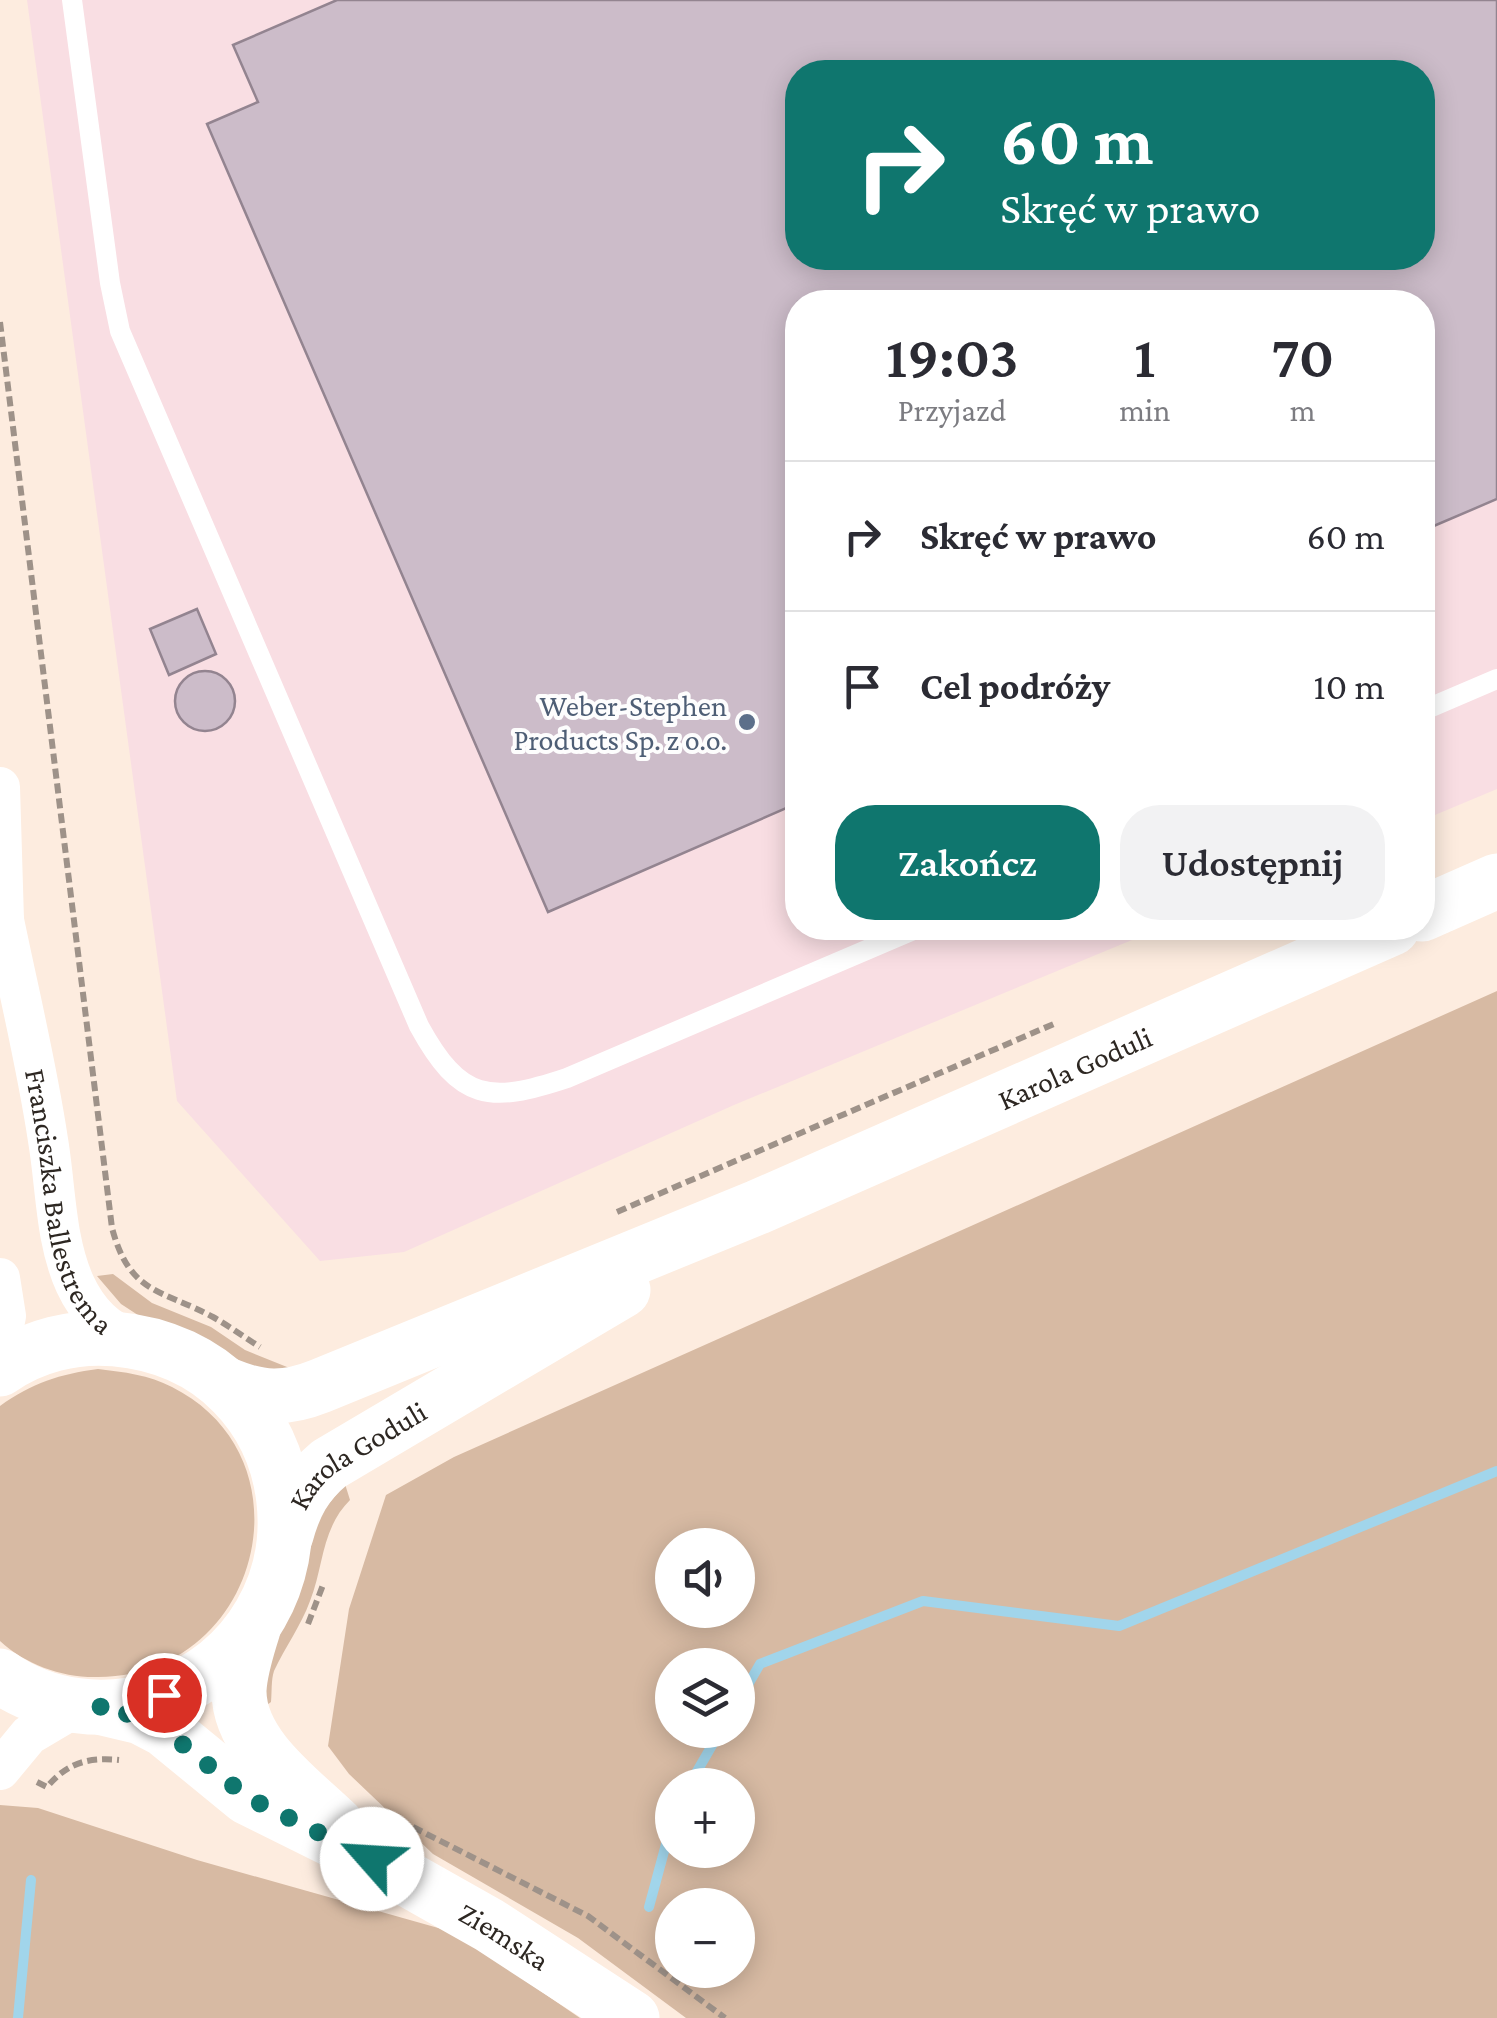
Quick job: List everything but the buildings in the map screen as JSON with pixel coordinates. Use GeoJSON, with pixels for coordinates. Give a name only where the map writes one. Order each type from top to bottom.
{"type":"FeatureCollection","features":[{"type":"Feature","properties":{"kind":"street","name":"Franciszka Ballestrema"},"geometry":{"type":"LineString","coordinates":[[0,787],[2,936],[48,1136],[62,1240],[74,1280],[98,1318],[140,1341]]}},
{"type":"Feature","properties":{"kind":"street"},"geometry":{"type":"LineString","coordinates":[[1435,908],[1497,881]]}},
{"type":"Feature","properties":{"kind":"street","name":"Karola Goduli"},"geometry":{"type":"LineString","coordinates":[[227,1386],[268,1398],[305,1392],[758,1207],[1365,940]]}},
{"type":"Feature","properties":{"kind":"street","name":"Karola Goduli"},"geometry":{"type":"LineString","coordinates":[[286,1535],[292,1510],[302,1492],[329,1464],[524,1352],[758,1207]]}},
{"type":"Feature","properties":{"kind":"street"},"geometry":{"type":"LineString","coordinates":[[0,1278],[6,1316],[0,1345]]}},
{"type":"Feature","properties":{"kind":"street"},"geometry":{"type":"LineString","coordinates":[[0,1368],[53,1344],[96,1337],[140,1341],[171,1350],[200,1366],[227,1386],[254,1416],[274,1453],[285,1493],[286,1535],[281,1568],[270,1600],[253,1629],[222,1662],[185,1687],[143,1702],[88,1706],[29,1735],[2,1767]]}},
{"type":"Feature","properties":{"kind":"street","name":"Ziemska"},"geometry":{"type":"LineString","coordinates":[[253,1629],[238,1693],[244,1717],[260,1748],[388,1841],[489,1925],[632,2018]]}},
{"type":"Feature","properties":{"kind":"street","name":"Ziemska"},"geometry":{"type":"LineString","coordinates":[[0,1676],[44,1698],[141,1717],[164,1729],[247,1797],[388,1841]]}},
{"type":"Feature","properties":{"kind":"lane"},"geometry":{"type":"LineString","coordinates":[[72,0],[110,283],[120,331],[419,1026],[435,1056],[455,1080],[489,1092],[527,1091],[567,1078],[890,940]]}},
{"type":"Feature","properties":{"kind":"lane"},"geometry":{"type":"LineString","coordinates":[[1435,706],[1497,680]]}},
{"type":"Feature","properties":{"kind":"path"},"geometry":{"type":"LineString","coordinates":[[0,322],[105,1170],[120,1256],[139,1281],[162,1296],[211,1316],[274,1352]]}},
{"type":"Feature","properties":{"kind":"path"},"geometry":{"type":"LineString","coordinates":[[608,1216],[1060,1021]]}},
{"type":"Feature","properties":{"kind":"path"},"geometry":{"type":"LineString","coordinates":[[2,1767],[47,1787],[58,1773],[77,1762],[128,1761]]}},
{"type":"Feature","properties":{"kind":"path"},"geometry":{"type":"LineString","coordinates":[[388,1841],[588,1916],[724,2018]]}},
{"type":"Feature","properties":{"kind":"shaded area"},"geometry":{"type":"Polygon","coordinates":[[[27,0],[1497,0],[1497,789],[1435,815],[1435,290],[785,290],[785,940],[1132,940],[734,1105],[404,1252],[320,1261],[177,1101],[27,0]]]}},
{"type":"Feature","properties":{"kind":"shaded area"},"geometry":{"type":"Polygon","coordinates":[[[1497,991],[1497,2018],[686,2018],[578,1938],[433,1854],[349,1774],[328,1746],[349,1609],[386,1495],[454,1457],[1497,991]]]}},
{"type":"Feature","properties":{"kind":"shaded area"},"geometry":{"type":"Polygon","coordinates":[[[113,1274],[152,1303],[211,1327],[245,1350],[297,1371],[245,1367],[144,1319],[121,1304],[97,1276],[113,1274]]]}},
{"type":"Feature","properties":{"kind":"shaded area"},"geometry":{"type":"Polygon","coordinates":[[[98,1369],[163,1383],[217,1420],[244,1463],[254,1510],[249,1559],[230,1604],[198,1641],[154,1667],[85,1677],[33,1663],[0,1641],[0,1406],[47,1381],[98,1369]]]}},
{"type":"Feature","properties":{"kind":"shaded area"},"geometry":{"type":"Polygon","coordinates":[[[345,1484],[350,1500],[333,1523],[315,1588],[274,1671],[271,1702],[260,1710],[258,1702],[306,1567],[317,1518],[345,1484]]]}},
{"type":"Feature","properties":{"kind":"shaded area"},"geometry":{"type":"Polygon","coordinates":[[[0,1805],[38,1808],[197,1860],[456,1933],[580,2018],[0,2018],[0,1805]]]}},
{"type":"Feature","properties":{"kind":"waterway"},"geometry":{"type":"LineString","coordinates":[[755,1673],[760,1664],[923,1601],[1119,1626],[1497,1471]]}},
{"type":"Feature","properties":{"kind":"waterway"},"geometry":{"type":"LineString","coordinates":[[699,1768],[711,1748]]}},
{"type":"Feature","properties":{"kind":"waterway"},"geometry":{"type":"LineString","coordinates":[[649,1907],[660,1868]]}},
{"type":"Feature","properties":{"kind":"waterway"},"geometry":{"type":"LineString","coordinates":[[18,2018],[31,1880]]}},
{"type":"Feature","properties":{"kind":"place","name":"Weber-Stephen Products Sp. z o.o."},"geometry":{"type":"Point","coordinates":[747,722]}},
{"type":"Feature","properties":{"kind":"route"},"geometry":{"type":"LineString","coordinates":[[164,1695],[143,1702],[98,1707],[141,1717],[164,1729],[247,1797],[372,1859]]}}]}
